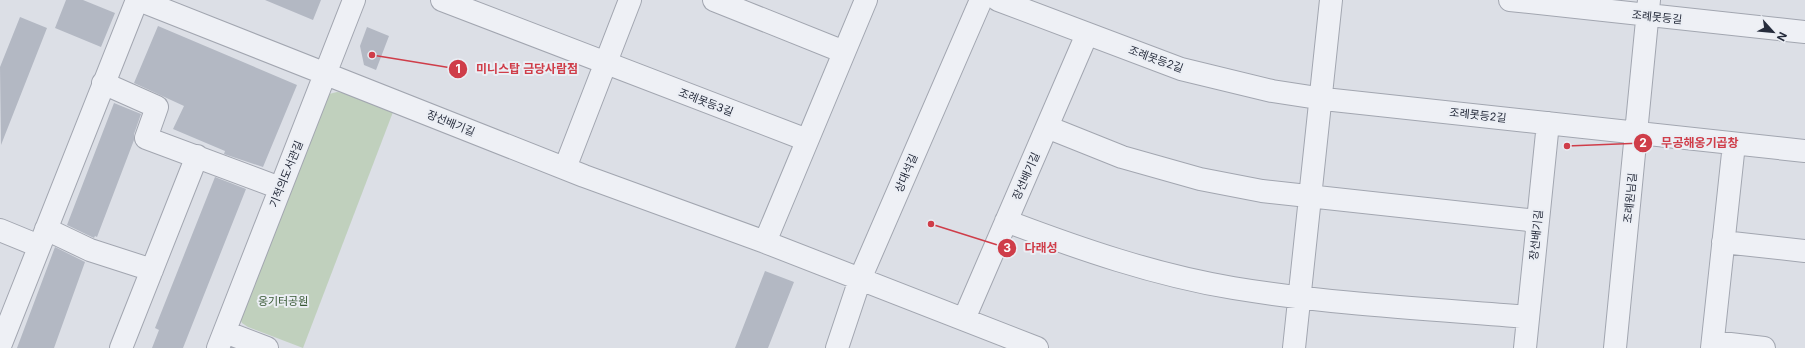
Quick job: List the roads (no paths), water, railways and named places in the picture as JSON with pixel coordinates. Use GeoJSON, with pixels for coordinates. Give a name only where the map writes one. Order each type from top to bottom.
{"type":"FeatureCollection","features":[{"type":"Feature","properties":{"kind":"street","name":"장선배기길"},"geometry":{"type":"LineString","coordinates":[[138,0],[565,168],[765,242],[1037,348]]}},
{"type":"Feature","properties":{"kind":"street"},"geometry":{"type":"LineString","coordinates":[[0,346],[103,83],[138,0]]}},
{"type":"Feature","properties":{"kind":"street","name":"기적의도서관길"},"geometry":{"type":"LineString","coordinates":[[222,340],[354,0]]}},
{"type":"Feature","properties":{"kind":"street","name":"조례못등3길"},"geometry":{"type":"LineString","coordinates":[[442,0],[807,140]]}},
{"type":"Feature","properties":{"kind":"street"},"geometry":{"type":"LineString","coordinates":[[565,168],[630,0]]}},
{"type":"Feature","properties":{"kind":"street"},"geometry":{"type":"LineString","coordinates":[[714,0],[844,52]]}},
{"type":"Feature","properties":{"kind":"street"},"geometry":{"type":"LineString","coordinates":[[765,242],[866,0]]}},
{"type":"Feature","properties":{"kind":"street","name":"상대석길"},"geometry":{"type":"LineString","coordinates":[[837,348],[860,279],[981,0]]}},
{"type":"Feature","properties":{"kind":"street","name":"조례못등2길"},"geometry":{"type":"LineString","coordinates":[[998,0],[1181,69],[1272,91],[1320,98],[1805,151]]}},
{"type":"Feature","properties":{"kind":"street"},"geometry":{"type":"LineString","coordinates":[[1294,348],[1331,0]]}},
{"type":"Feature","properties":{"kind":"street","name":"조례못등길"},"geometry":{"type":"LineString","coordinates":[[1510,0],[1649,8],[1805,32]]}},
{"type":"Feature","properties":{"kind":"street","name":"조례원님길"},"geometry":{"type":"LineString","coordinates":[[1614,348],[1649,8]]}},
{"type":"Feature","properties":{"kind":"street","name":"장선배기길"},"geometry":{"type":"LineString","coordinates":[[964,319],[1087,34]]}},
{"type":"Feature","properties":{"kind":"street"},"geometry":{"type":"LineString","coordinates":[[103,83],[157,107],[146,138],[280,188]]}},
{"type":"Feature","properties":{"kind":"street","name":"장선배기길"},"geometry":{"type":"LineString","coordinates":[[1525,348],[1548,123]]}},
{"type":"Feature","properties":{"kind":"street"},"geometry":{"type":"LineString","coordinates":[[1047,127],[1122,157],[1200,179],[1262,191],[1537,221]]}},
{"type":"Feature","properties":{"kind":"street"},"geometry":{"type":"LineString","coordinates":[[1734,144],[1712,345],[1764,348]]}},
{"type":"Feature","properties":{"kind":"street"},"geometry":{"type":"LineString","coordinates":[[121,348],[197,156]]}},
{"type":"Feature","properties":{"kind":"street"},"geometry":{"type":"LineString","coordinates":[[1006,221],[1079,248],[1149,269],[1231,288],[1299,297],[1528,317]]}},
{"type":"Feature","properties":{"kind":"street"},"geometry":{"type":"LineString","coordinates":[[0,230],[42,237],[90,250],[152,270]]}},
{"type":"Feature","properties":{"kind":"street"},"geometry":{"type":"LineString","coordinates":[[1723,242],[1805,251]]}},
{"type":"Feature","properties":{"kind":"street"},"geometry":{"type":"LineString","coordinates":[[222,340],[267,348]]}},
{"type":"Feature","properties":{"kind":"place","name":"미니스탑 금당사람점"},"geometry":{"type":"Point","coordinates":[372,55]}},
{"type":"Feature","properties":{"kind":"place","name":"무공해옹기곱창"},"geometry":{"type":"Point","coordinates":[1567,146]}},
{"type":"Feature","properties":{"kind":"place","name":"다래성"},"geometry":{"type":"Point","coordinates":[931,224]}},
{"type":"Feature","properties":{"kind":"park label","name":"옹기터공원"},"geometry":{"type":"Point","coordinates":[283,301]}}]}
